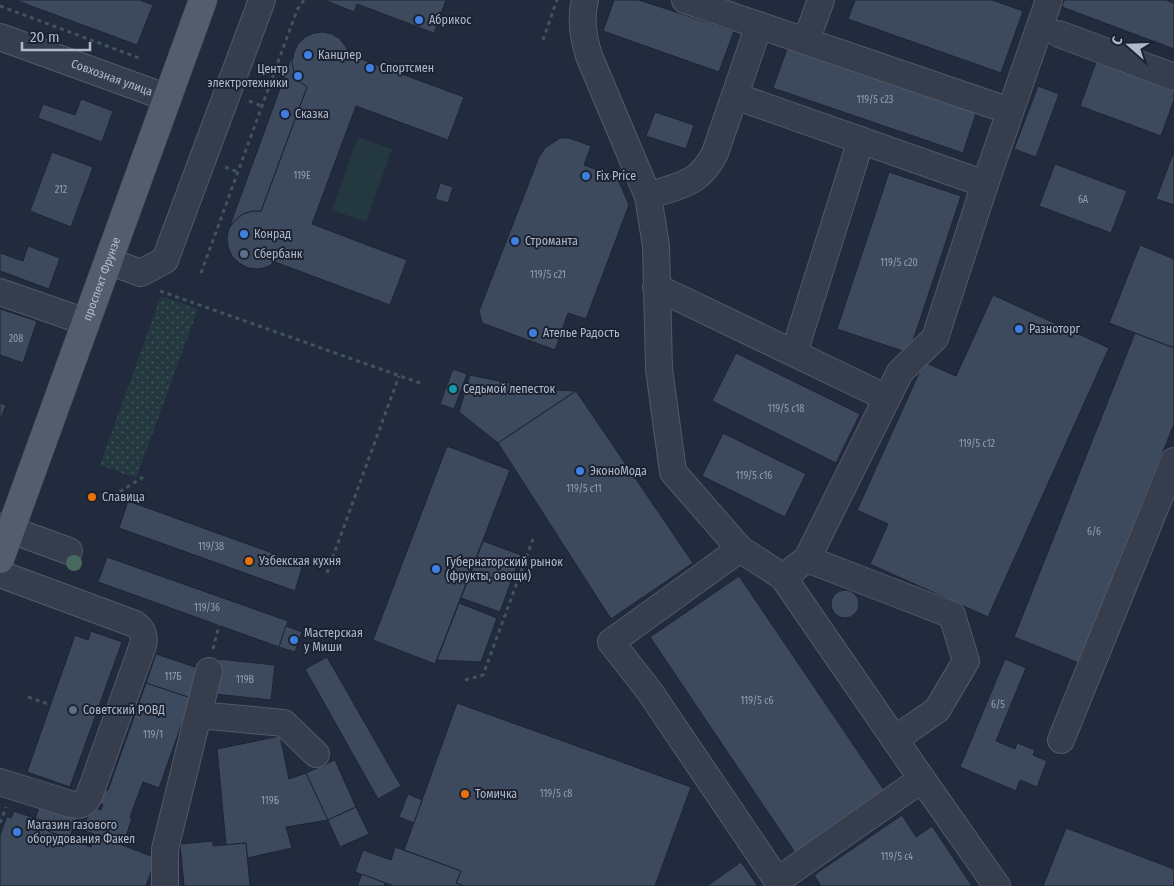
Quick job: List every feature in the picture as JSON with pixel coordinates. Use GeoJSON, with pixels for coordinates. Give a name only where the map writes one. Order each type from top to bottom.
{"type":"FeatureCollection","features":[{"type":"Feature","properties":{"kind":"main road","name":"проспект Фрунзе"},"geometry":{"type":"LineString","coordinates":[[0,559],[5,528],[86,322],[203,0]]}},
{"type":"Feature","properties":{"kind":"street"},"geometry":{"type":"LineString","coordinates":[[108,261],[141,273],[166,260],[262,0]]}},
{"type":"Feature","properties":{"kind":"street"},"geometry":{"type":"LineString","coordinates":[[585,0],[582,13],[583,37],[589,56],[648,196],[656,246],[659,369],[673,472],[740,549],[784,577],[997,886]]}},
{"type":"Feature","properties":{"kind":"street"},"geometry":{"type":"LineString","coordinates":[[685,0],[1010,111]]}},
{"type":"Feature","properties":{"kind":"street"},"geometry":{"type":"LineString","coordinates":[[806,41],[821,0]]}},
{"type":"Feature","properties":{"kind":"street"},"geometry":{"type":"LineString","coordinates":[[784,577],[807,559],[900,372],[935,338],[985,184],[1049,0]]}},
{"type":"Feature","properties":{"kind":"street"},"geometry":{"type":"LineString","coordinates":[[648,196],[698,177],[708,166],[715,153],[759,25]]}},
{"type":"Feature","properties":{"kind":"street"},"geometry":{"type":"LineString","coordinates":[[1059,34],[1174,77]]}},
{"type":"Feature","properties":{"kind":"street","name":"Совхозная улица"},"geometry":{"type":"LineString","coordinates":[[0,37],[168,98]]}},
{"type":"Feature","properties":{"kind":"street"},"geometry":{"type":"LineString","coordinates":[[735,96],[985,184]]}},
{"type":"Feature","properties":{"kind":"street"},"geometry":{"type":"LineString","coordinates":[[794,353],[861,140]]}},
{"type":"Feature","properties":{"kind":"street"},"geometry":{"type":"LineString","coordinates":[[656,287],[886,398]]}},
{"type":"Feature","properties":{"kind":"street"},"geometry":{"type":"LineString","coordinates":[[0,292],[86,322]]}},
{"type":"Feature","properties":{"kind":"street"},"geometry":{"type":"LineString","coordinates":[[1061,740],[1174,460]]}},
{"type":"Feature","properties":{"kind":"street"},"geometry":{"type":"LineString","coordinates":[[5,528],[68,550]]}},
{"type":"Feature","properties":{"kind":"street"},"geometry":{"type":"LineString","coordinates":[[740,549],[611,642],[650,692],[779,884],[922,779]]}},
{"type":"Feature","properties":{"kind":"street"},"geometry":{"type":"LineString","coordinates":[[807,559],[952,615],[966,661],[937,710],[895,740]]}},
{"type":"Feature","properties":{"kind":"street"},"geometry":{"type":"LineString","coordinates":[[0,574],[135,624],[141,629],[144,637],[140,654],[85,803],[79,806],[70,804],[0,782]]}},
{"type":"Feature","properties":{"kind":"street"},"geometry":{"type":"LineString","coordinates":[[165,886],[165,849],[209,670]]}},
{"type":"Feature","properties":{"kind":"street"},"geometry":{"type":"LineString","coordinates":[[199,715],[284,723],[316,754]]}},
{"type":"Feature","properties":{"kind":"path"},"geometry":{"type":"LineString","coordinates":[[201,273],[297,10],[304,0]]}},
{"type":"Feature","properties":{"kind":"path"},"geometry":{"type":"LineString","coordinates":[[543,40],[557,0]]}},
{"type":"Feature","properties":{"kind":"path"},"geometry":{"type":"LineString","coordinates":[[0,6],[139,58]]}},
{"type":"Feature","properties":{"kind":"path"},"geometry":{"type":"LineString","coordinates":[[155,289],[420,383]]}},
{"type":"Feature","properties":{"kind":"path"},"geometry":{"type":"LineString","coordinates":[[327,573],[399,376]]}},
{"type":"Feature","properties":{"kind":"path"},"geometry":{"type":"LineString","coordinates":[[113,496],[143,477]]}},
{"type":"Feature","properties":{"kind":"path"},"geometry":{"type":"LineString","coordinates":[[465,680],[483,675],[532,539]]}},
{"type":"Feature","properties":{"kind":"path"},"geometry":{"type":"LineString","coordinates":[[28,697],[51,705]]}},
{"type":"Feature","properties":{"kind":"green space"},"geometry":{"type":"Polygon","coordinates":[[[358,137],[392,149],[366,222],[332,210],[358,137]]]}},
{"type":"Feature","properties":{"kind":"green space"},"geometry":{"type":"Polygon","coordinates":[[[161,296],[198,309],[136,478],[100,465],[161,296]]]}},
{"type":"Feature","properties":{"kind":"building"},"geometry":{"type":"Polygon","coordinates":[[[15,0],[140,0],[153,5],[137,45],[15,0]]]}},
{"type":"Feature","properties":{"kind":"building","name":"Абрикос"},"geometry":{"type":"Polygon","coordinates":[[[324,0],[446,0],[434,33],[357,4],[354,12],[324,0]]]}},
{"type":"Feature","properties":{"kind":"building"},"geometry":{"type":"Polygon","coordinates":[[[614,0],[639,0],[734,31],[719,72],[603,31],[614,0]]]}},
{"type":"Feature","properties":{"kind":"building"},"geometry":{"type":"Polygon","coordinates":[[[855,0],[992,0],[1023,11],[1001,73],[848,19],[855,0]]]}},
{"type":"Feature","properties":{"kind":"building"},"geometry":{"type":"Polygon","coordinates":[[[1064,0],[1166,0],[1174,3],[1174,49],[1062,7],[1064,0]]]}},
{"type":"Feature","properties":{"kind":"building"},"geometry":{"type":"Polygon","coordinates":[[[323,32],[332,34],[340,39],[350,55],[464,97],[448,140],[356,106],[312,224],[407,260],[390,305],[275,262],[267,267],[258,269],[248,268],[232,256],[228,247],[227,237],[229,228],[235,220],[243,214],[261,211],[307,87],[299,81],[294,72],[292,63],[294,52],[298,44],[305,37],[323,32]]]}},
{"type":"Feature","properties":{"kind":"building"},"geometry":{"type":"Polygon","coordinates":[[[788,46],[977,110],[963,153],[773,88],[788,46]]]}},
{"type":"Feature","properties":{"kind":"building"},"geometry":{"type":"Polygon","coordinates":[[[293,53],[292,63],[294,72],[299,81],[307,87],[261,211],[243,214],[229,228],[293,53]]]}},
{"type":"Feature","properties":{"kind":"building"},"geometry":{"type":"Polygon","coordinates":[[[1099,54],[1174,81],[1174,100],[1161,136],[1080,106],[1099,54]]]}},
{"type":"Feature","properties":{"kind":"building"},"geometry":{"type":"Polygon","coordinates":[[[1038,86],[1059,94],[1036,157],[1014,149],[1038,86]]]}},
{"type":"Feature","properties":{"kind":"building"},"geometry":{"type":"Polygon","coordinates":[[[81,99],[113,111],[102,142],[38,118],[43,104],[75,115],[81,99]]]}},
{"type":"Feature","properties":{"kind":"building"},"geometry":{"type":"Polygon","coordinates":[[[655,112],[694,125],[686,149],[646,136],[655,112]]]}},
{"type":"Feature","properties":{"kind":"building"},"geometry":{"type":"Polygon","coordinates":[[[560,138],[569,138],[591,146],[584,165],[617,177],[629,205],[586,319],[568,313],[555,350],[482,323],[479,311],[539,157],[545,148],[560,138]]]}},
{"type":"Feature","properties":{"kind":"building"},"geometry":{"type":"Polygon","coordinates":[[[1174,151],[1174,205],[1156,199],[1174,151]]]}},
{"type":"Feature","properties":{"kind":"building"},"geometry":{"type":"Polygon","coordinates":[[[52,152],[93,167],[71,227],[30,211],[52,152]]]}},
{"type":"Feature","properties":{"kind":"building"},"geometry":{"type":"Polygon","coordinates":[[[1055,164],[1127,191],[1111,233],[1039,206],[1055,164]]]}},
{"type":"Feature","properties":{"kind":"building"},"geometry":{"type":"Polygon","coordinates":[[[889,172],[961,196],[909,353],[837,329],[889,172]]]}},
{"type":"Feature","properties":{"kind":"building"},"geometry":{"type":"Polygon","coordinates":[[[440,183],[453,187],[448,203],[435,199],[440,183]]]}},
{"type":"Feature","properties":{"kind":"building"},"geometry":{"type":"Polygon","coordinates":[[[1140,245],[1174,259],[1174,348],[1109,323],[1140,245]]]}},
{"type":"Feature","properties":{"kind":"building"},"geometry":{"type":"Polygon","coordinates":[[[28,246],[60,258],[49,289],[0,271],[0,253],[23,261],[28,246]]]}},
{"type":"Feature","properties":{"kind":"building"},"geometry":{"type":"Polygon","coordinates":[[[993,295],[1109,348],[988,617],[870,564],[888,524],[857,510],[924,362],[956,376],[993,295]]]}},
{"type":"Feature","properties":{"kind":"building"},"geometry":{"type":"Polygon","coordinates":[[[0,309],[37,321],[23,363],[0,355],[0,309]]]}},
{"type":"Feature","properties":{"kind":"building"},"geometry":{"type":"Polygon","coordinates":[[[1135,333],[1174,348],[1174,424],[1079,663],[1014,637],[1135,333]]]}},
{"type":"Feature","properties":{"kind":"building"},"geometry":{"type":"Polygon","coordinates":[[[736,353],[860,414],[836,463],[712,401],[736,353]]]}},
{"type":"Feature","properties":{"kind":"building","name":"Седьмой лепесток"},"geometry":{"type":"Polygon","coordinates":[[[453,369],[467,374],[454,409],[440,404],[453,369]]]}},
{"type":"Feature","properties":{"kind":"building"},"geometry":{"type":"Polygon","coordinates":[[[470,375],[537,389],[576,391],[498,443],[459,412],[470,375]]]}},
{"type":"Feature","properties":{"kind":"building"},"geometry":{"type":"Polygon","coordinates":[[[576,391],[693,563],[611,619],[498,443],[576,391]]]}},
{"type":"Feature","properties":{"kind":"building"},"geometry":{"type":"Polygon","coordinates":[[[0,403],[6,405],[0,421],[0,403]]]}},
{"type":"Feature","properties":{"kind":"building"},"geometry":{"type":"Polygon","coordinates":[[[723,433],[806,474],[785,517],[702,476],[723,433]]]}},
{"type":"Feature","properties":{"kind":"building","name":"Губернаторский рынок (фрукты, овощи)"},"geometry":{"type":"Polygon","coordinates":[[[447,446],[510,470],[435,664],[373,640],[447,446]]]}},
{"type":"Feature","properties":{"kind":"building"},"geometry":{"type":"Polygon","coordinates":[[[128,501],[303,564],[295,591],[119,528],[128,501]]]}},
{"type":"Feature","properties":{"kind":"building"},"geometry":{"type":"Polygon","coordinates":[[[483,541],[521,555],[500,612],[461,598],[483,541]]]}},
{"type":"Feature","properties":{"kind":"building"},"geometry":{"type":"Polygon","coordinates":[[[107,557],[288,621],[279,647],[98,582],[107,557]]]}},
{"type":"Feature","properties":{"kind":"building"},"geometry":{"type":"Polygon","coordinates":[[[739,576],[886,793],[796,854],[650,637],[739,576]]]}},
{"type":"Feature","properties":{"kind":"building"},"geometry":{"type":"Polygon","coordinates":[[[845,590],[855,594],[859,604],[855,614],[845,618],[835,614],[831,604],[835,594],[845,590]]]}},
{"type":"Feature","properties":{"kind":"building"},"geometry":{"type":"Polygon","coordinates":[[[459,603],[497,618],[481,662],[437,660],[459,603]]]}},
{"type":"Feature","properties":{"kind":"building"},"geometry":{"type":"Polygon","coordinates":[[[286,626],[302,632],[295,652],[279,647],[286,626]]]}},
{"type":"Feature","properties":{"kind":"building","name":"Советский РОВД"},"geometry":{"type":"Polygon","coordinates":[[[91,631],[122,642],[70,787],[27,772],[75,635],[88,640],[91,631]]]}},
{"type":"Feature","properties":{"kind":"building"},"geometry":{"type":"Polygon","coordinates":[[[156,654],[201,669],[191,698],[146,683],[156,654]]]}},
{"type":"Feature","properties":{"kind":"building"},"geometry":{"type":"Polygon","coordinates":[[[327,657],[401,786],[378,799],[305,669],[327,657]]]}},
{"type":"Feature","properties":{"kind":"building"},"geometry":{"type":"Polygon","coordinates":[[[219,659],[275,665],[271,700],[215,694],[219,659]]]}},
{"type":"Feature","properties":{"kind":"building"},"geometry":{"type":"Polygon","coordinates":[[[1005,659],[1026,668],[996,741],[1015,749],[1017,743],[1035,750],[1033,755],[1047,761],[1037,787],[1020,780],[1016,791],[960,767],[1005,659]]]}},
{"type":"Feature","properties":{"kind":"building"},"geometry":{"type":"Polygon","coordinates":[[[146,683],[191,698],[159,788],[143,782],[130,817],[132,818],[123,845],[83,830],[91,807],[101,810],[103,805],[99,802],[103,791],[108,790],[146,683]]]}},
{"type":"Feature","properties":{"kind":"building"},"geometry":{"type":"Polygon","coordinates":[[[457,703],[691,787],[655,886],[464,886],[456,883],[461,871],[404,850],[457,703]]]}},
{"type":"Feature","properties":{"kind":"building"},"geometry":{"type":"Polygon","coordinates":[[[280,736],[289,779],[306,773],[328,820],[286,827],[292,848],[247,858],[246,843],[226,845],[217,749],[280,736]]]}},
{"type":"Feature","properties":{"kind":"building"},"geometry":{"type":"Polygon","coordinates":[[[335,760],[356,807],[328,820],[306,773],[335,760]]]}},
{"type":"Feature","properties":{"kind":"building"},"geometry":{"type":"Polygon","coordinates":[[[408,794],[422,800],[414,823],[399,817],[408,794]]]}},
{"type":"Feature","properties":{"kind":"building"},"geometry":{"type":"Polygon","coordinates":[[[40,804],[78,814],[69,839],[48,831],[51,824],[35,819],[40,804]]]}},
{"type":"Feature","properties":{"kind":"building"},"geometry":{"type":"Polygon","coordinates":[[[356,807],[369,834],[340,847],[328,820],[356,807]]]}},
{"type":"Feature","properties":{"kind":"building"},"geometry":{"type":"Polygon","coordinates":[[[14,811],[51,824],[48,831],[91,847],[96,835],[156,858],[146,886],[0,886],[0,835],[7,816],[11,818],[14,811]]]}},
{"type":"Feature","properties":{"kind":"building"},"geometry":{"type":"Polygon","coordinates":[[[902,815],[916,837],[932,826],[972,886],[821,886],[814,875],[902,815]]]}},
{"type":"Feature","properties":{"kind":"building"},"geometry":{"type":"Polygon","coordinates":[[[1066,828],[1174,869],[1174,886],[1043,886],[1066,828]]]}},
{"type":"Feature","properties":{"kind":"building"},"geometry":{"type":"Polygon","coordinates":[[[213,841],[213,846],[246,843],[250,886],[184,886],[180,844],[213,841]]]}},
{"type":"Feature","properties":{"kind":"building"},"geometry":{"type":"Polygon","coordinates":[[[395,847],[461,871],[456,883],[464,886],[394,886],[355,872],[363,850],[391,860],[395,847]]]}},
{"type":"Feature","properties":{"kind":"building"},"geometry":{"type":"Polygon","coordinates":[[[741,862],[758,886],[707,886],[741,862]]]}},
{"type":"Feature","properties":{"kind":"building"},"geometry":{"type":"Polygon","coordinates":[[[362,874],[385,883],[384,886],[357,886],[362,874]]]}},
{"type":"Feature","properties":{"kind":"place","name":"Абрикос"},"geometry":{"type":"Point","coordinates":[419,20]}},
{"type":"Feature","properties":{"kind":"place","name":"Канцлер"},"geometry":{"type":"Point","coordinates":[308,55]}},
{"type":"Feature","properties":{"kind":"place","name":"Спортсмен"},"geometry":{"type":"Point","coordinates":[370,68]}},
{"type":"Feature","properties":{"kind":"place","name":"Центр электротехники"},"geometry":{"type":"Point","coordinates":[298,76]}},
{"type":"Feature","properties":{"kind":"place","name":"Сказка"},"geometry":{"type":"Point","coordinates":[285,114]}},
{"type":"Feature","properties":{"kind":"place","name":"Fix Price"},"geometry":{"type":"Point","coordinates":[586,176]}},
{"type":"Feature","properties":{"kind":"place","name":"Конрад"},"geometry":{"type":"Point","coordinates":[244,234]}},
{"type":"Feature","properties":{"kind":"place","name":"Строманта"},"geometry":{"type":"Point","coordinates":[515,241]}},
{"type":"Feature","properties":{"kind":"place","name":"Сбербанк"},"geometry":{"type":"Point","coordinates":[244,254]}},
{"type":"Feature","properties":{"kind":"place","name":"Разноторг"},"geometry":{"type":"Point","coordinates":[1019,329]}},
{"type":"Feature","properties":{"kind":"place","name":"Ателье Радость"},"geometry":{"type":"Point","coordinates":[533,333]}},
{"type":"Feature","properties":{"kind":"place","name":"Седьмой лепесток"},"geometry":{"type":"Point","coordinates":[453,389]}},
{"type":"Feature","properties":{"kind":"place","name":"ЭконоМода"},"geometry":{"type":"Point","coordinates":[580,471]}},
{"type":"Feature","properties":{"kind":"place","name":"Славица"},"geometry":{"type":"Point","coordinates":[92,497]}},
{"type":"Feature","properties":{"kind":"place","name":"Узбекская кухня"},"geometry":{"type":"Point","coordinates":[249,561]}},
{"type":"Feature","properties":{"kind":"place","name":"Губернаторский рынок (фрукты, овощи)"},"geometry":{"type":"Point","coordinates":[436,569]}},
{"type":"Feature","properties":{"kind":"place","name":"Мастерская у Миши"},"geometry":{"type":"Point","coordinates":[294,640]}},
{"type":"Feature","properties":{"kind":"place","name":"Советский РОВД"},"geometry":{"type":"Point","coordinates":[73,710]}},
{"type":"Feature","properties":{"kind":"place","name":"Томичка"},"geometry":{"type":"Point","coordinates":[465,794]}},
{"type":"Feature","properties":{"kind":"place","name":"Магазин газового оборудования Факел"},"geometry":{"type":"Point","coordinates":[17,832]}}]}
